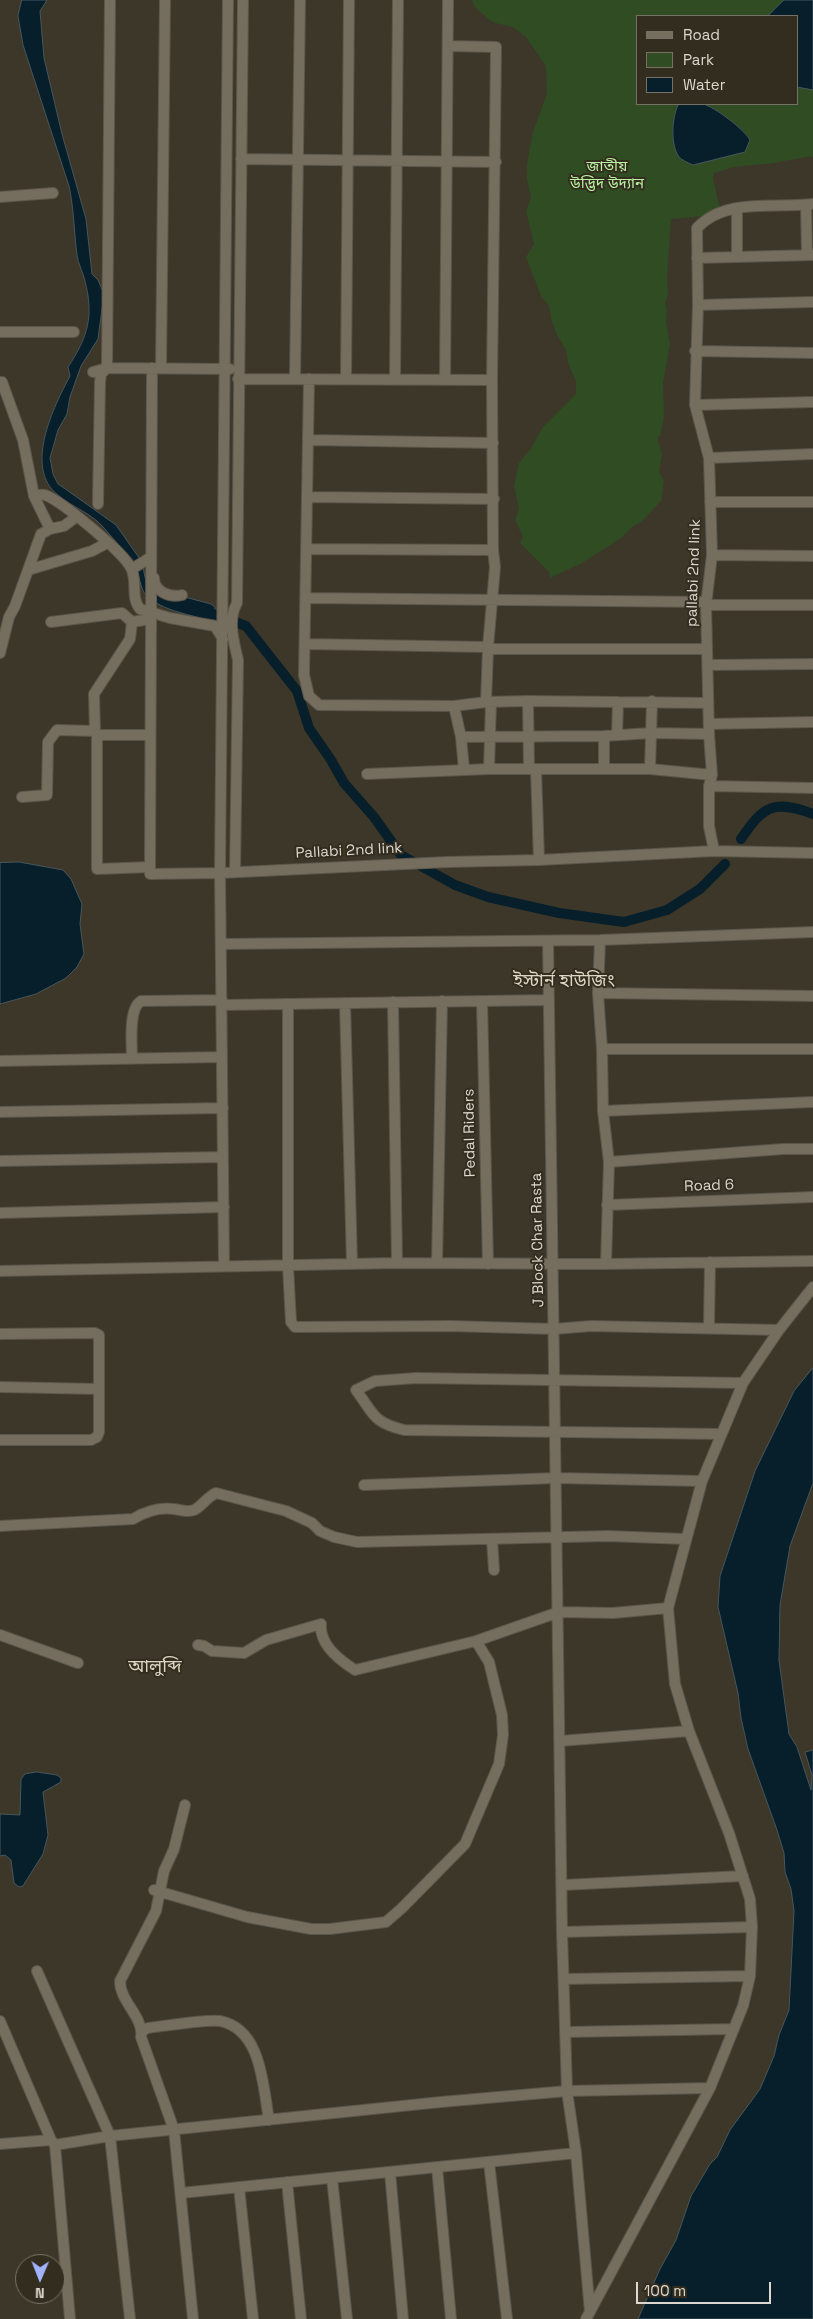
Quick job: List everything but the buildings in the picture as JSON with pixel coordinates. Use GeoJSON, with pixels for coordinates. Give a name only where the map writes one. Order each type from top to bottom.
{"type":"FeatureCollection","features":[{"type":"Feature","properties":{"kind":"street"},"geometry":{"type":"LineString","coordinates":[[98,504],[100,382],[102,374],[107,368],[110,0]]}},
{"type":"Feature","properties":{"kind":"street"},"geometry":{"type":"LineString","coordinates":[[50,622],[122,613],[126,614],[132,622],[130,639],[94,694],[97,869],[150,868],[150,563],[157,368],[165,0]]}},
{"type":"Feature","properties":{"kind":"street"},"geometry":{"type":"LineString","coordinates":[[228,0],[226,369],[230,607]]}},
{"type":"Feature","properties":{"kind":"street"},"geometry":{"type":"LineString","coordinates":[[224,1266],[220,873],[227,637],[230,607],[238,374],[243,0]]}},
{"type":"Feature","properties":{"kind":"street"},"geometry":{"type":"LineString","coordinates":[[295,379],[300,0]]}},
{"type":"Feature","properties":{"kind":"street"},"geometry":{"type":"LineString","coordinates":[[346,379],[349,0]]}},
{"type":"Feature","properties":{"kind":"street"},"geometry":{"type":"LineString","coordinates":[[395,379],[398,0]]}},
{"type":"Feature","properties":{"kind":"street"},"geometry":{"type":"LineString","coordinates":[[445,379],[448,0]]}},
{"type":"Feature","properties":{"kind":"street"},"geometry":{"type":"LineString","coordinates":[[448,46],[496,47],[492,380],[493,550],[495,567],[488,648],[489,769]]}},
{"type":"Feature","properties":{"kind":"street"},"geometry":{"type":"LineString","coordinates":[[241,159],[496,162]]}},
{"type":"Feature","properties":{"kind":"street"},"geometry":{"type":"LineString","coordinates":[[0,197],[53,193]]}},
{"type":"Feature","properties":{"kind":"street"},"geometry":{"type":"LineString","coordinates":[[697,258],[810,255],[809,204]]}},
{"type":"Feature","properties":{"kind":"street","name":"pallabi 2nd link"},"geometry":{"type":"LineString","coordinates":[[714,851],[709,826],[712,775],[706,604],[712,555],[709,458],[695,405],[695,351],[698,306],[697,228],[706,218],[738,208],[809,204]]}},
{"type":"Feature","properties":{"kind":"street"},"geometry":{"type":"LineString","coordinates":[[737,257],[738,208]]}},
{"type":"Feature","properties":{"kind":"street"},"geometry":{"type":"LineString","coordinates":[[698,306],[813,302]]}},
{"type":"Feature","properties":{"kind":"street"},"geometry":{"type":"LineString","coordinates":[[0,332],[74,332]]}},
{"type":"Feature","properties":{"kind":"street"},"geometry":{"type":"LineString","coordinates":[[695,351],[813,353]]}},
{"type":"Feature","properties":{"kind":"street"},"geometry":{"type":"LineString","coordinates":[[93,372],[107,368],[226,369],[238,374],[295,379],[492,380]]}},
{"type":"Feature","properties":{"kind":"street"},"geometry":{"type":"LineString","coordinates":[[309,379],[307,598],[304,675],[309,696],[318,705],[454,706],[488,702],[528,701],[708,703]]}},
{"type":"Feature","properties":{"kind":"street"},"geometry":{"type":"LineString","coordinates":[[0,382],[2,382],[23,440],[34,496],[50,529]]}},
{"type":"Feature","properties":{"kind":"street"},"geometry":{"type":"LineString","coordinates":[[695,405],[813,402]]}},
{"type":"Feature","properties":{"kind":"street"},"geometry":{"type":"LineString","coordinates":[[308,440],[493,443]]}},
{"type":"Feature","properties":{"kind":"street"},"geometry":{"type":"LineString","coordinates":[[709,458],[813,454]]}},
{"type":"Feature","properties":{"kind":"street"},"geometry":{"type":"LineString","coordinates":[[34,496],[46,495],[97,532],[132,568],[135,600],[140,609],[151,614],[215,626],[227,637],[238,660],[235,872]]}},
{"type":"Feature","properties":{"kind":"street"},"geometry":{"type":"LineString","coordinates":[[308,497],[494,499]]}},
{"type":"Feature","properties":{"kind":"street"},"geometry":{"type":"LineString","coordinates":[[710,502],[813,502]]}},
{"type":"Feature","properties":{"kind":"street"},"geometry":{"type":"LineString","coordinates":[[0,653],[9,617],[41,534],[50,529],[64,526],[76,517]]}},
{"type":"Feature","properties":{"kind":"street"},"geometry":{"type":"LineString","coordinates":[[28,570],[92,550],[107,543]]}},
{"type":"Feature","properties":{"kind":"street"},"geometry":{"type":"LineString","coordinates":[[307,549],[493,550]]}},
{"type":"Feature","properties":{"kind":"street"},"geometry":{"type":"LineString","coordinates":[[712,555],[813,556]]}},
{"type":"Feature","properties":{"kind":"street"},"geometry":{"type":"LineString","coordinates":[[132,568],[150,563]]}},
{"type":"Feature","properties":{"kind":"street"},"geometry":{"type":"LineString","coordinates":[[150,563],[154,584],[160,591],[172,596],[182,595]]}},
{"type":"Feature","properties":{"kind":"street"},"geometry":{"type":"LineString","coordinates":[[307,598],[813,605]]}},
{"type":"Feature","properties":{"kind":"street"},"geometry":{"type":"LineString","coordinates":[[132,622],[151,614]]}},
{"type":"Feature","properties":{"kind":"street"},"geometry":{"type":"LineString","coordinates":[[306,644],[488,648],[708,649]]}},
{"type":"Feature","properties":{"kind":"street"},"geometry":{"type":"LineString","coordinates":[[708,665],[813,664]]}},
{"type":"Feature","properties":{"kind":"street"},"geometry":{"type":"LineString","coordinates":[[528,701],[528,736],[533,769],[539,860]]}},
{"type":"Feature","properties":{"kind":"street"},"geometry":{"type":"LineString","coordinates":[[650,769],[652,701]]}},
{"type":"Feature","properties":{"kind":"street"},"geometry":{"type":"LineString","coordinates":[[617,734],[618,702]]}},
{"type":"Feature","properties":{"kind":"street"},"geometry":{"type":"LineString","coordinates":[[454,706],[461,737],[464,769]]}},
{"type":"Feature","properties":{"kind":"street"},"geometry":{"type":"LineString","coordinates":[[461,737],[604,736],[813,722]]}},
{"type":"Feature","properties":{"kind":"street"},"geometry":{"type":"LineString","coordinates":[[22,797],[46,795],[48,742],[57,730],[150,735]]}},
{"type":"Feature","properties":{"kind":"street"},"geometry":{"type":"LineString","coordinates":[[604,736],[604,769]]}},
{"type":"Feature","properties":{"kind":"street"},"geometry":{"type":"LineString","coordinates":[[366,774],[464,769],[650,769],[712,775]]}},
{"type":"Feature","properties":{"kind":"street"},"geometry":{"type":"LineString","coordinates":[[710,786],[813,788]]}},
{"type":"Feature","properties":{"kind":"street","name":"Pallabi 2nd link"},"geometry":{"type":"LineString","coordinates":[[150,868],[150,874],[220,873],[714,851],[813,853]]}},
{"type":"Feature","properties":{"kind":"street"},"geometry":{"type":"LineString","coordinates":[[221,944],[600,940],[813,932]]}},
{"type":"Feature","properties":{"kind":"street","name":"J Block Char Rasta"},"geometry":{"type":"LineString","coordinates":[[548,940],[562,1932],[568,2091],[576,2153],[588,2316]]}},
{"type":"Feature","properties":{"kind":"street"},"geometry":{"type":"LineString","coordinates":[[600,940],[598,993],[602,1049],[603,1111],[609,1162],[606,1264]]}},
{"type":"Feature","properties":{"kind":"street"},"geometry":{"type":"LineString","coordinates":[[598,993],[813,996]]}},
{"type":"Feature","properties":{"kind":"street"},"geometry":{"type":"LineString","coordinates":[[132,1058],[133,1012],[136,1004],[141,1001],[288,1004],[549,1000]]}},
{"type":"Feature","properties":{"kind":"street"},"geometry":{"type":"LineString","coordinates":[[437,1263],[442,1001]]}},
{"type":"Feature","properties":{"kind":"street","name":"Pedal Riders"},"geometry":{"type":"LineString","coordinates":[[482,1001],[488,1264]]}},
{"type":"Feature","properties":{"kind":"street"},"geometry":{"type":"LineString","coordinates":[[393,1002],[397,1263]]}},
{"type":"Feature","properties":{"kind":"street"},"geometry":{"type":"LineString","coordinates":[[345,1003],[352,1264]]}},
{"type":"Feature","properties":{"kind":"street"},"geometry":{"type":"LineString","coordinates":[[288,1004],[288,1266],[291,1322],[295,1327],[451,1326],[554,1329],[591,1326],[709,1327],[779,1330]]}},
{"type":"Feature","properties":{"kind":"street"},"geometry":{"type":"LineString","coordinates":[[602,1049],[813,1049]]}},
{"type":"Feature","properties":{"kind":"street"},"geometry":{"type":"LineString","coordinates":[[0,1061],[222,1057]]}},
{"type":"Feature","properties":{"kind":"street"},"geometry":{"type":"LineString","coordinates":[[603,1111],[813,1102]]}},
{"type":"Feature","properties":{"kind":"street"},"geometry":{"type":"LineString","coordinates":[[0,1112],[223,1108]]}},
{"type":"Feature","properties":{"kind":"street"},"geometry":{"type":"LineString","coordinates":[[609,1162],[783,1149],[813,1149]]}},
{"type":"Feature","properties":{"kind":"street"},"geometry":{"type":"LineString","coordinates":[[0,1161],[223,1157]]}},
{"type":"Feature","properties":{"kind":"street","name":"Road 6"},"geometry":{"type":"LineString","coordinates":[[607,1205],[813,1197]]}},
{"type":"Feature","properties":{"kind":"street"},"geometry":{"type":"LineString","coordinates":[[0,1213],[224,1207]]}},
{"type":"Feature","properties":{"kind":"street"},"geometry":{"type":"LineString","coordinates":[[709,1327],[710,1262]]}},
{"type":"Feature","properties":{"kind":"street"},"geometry":{"type":"LineString","coordinates":[[0,1271],[397,1263],[606,1264],[813,1262]]}},
{"type":"Feature","properties":{"kind":"street"},"geometry":{"type":"LineString","coordinates":[[588,2316],[710,2088],[734,2029],[750,1976],[752,1927],[750,1899],[729,1832],[689,1731],[675,1684],[668,1608],[702,1480],[743,1383],[779,1330],[813,1288]]}},
{"type":"Feature","properties":{"kind":"street"},"geometry":{"type":"LineString","coordinates":[[0,1334],[94,1332],[99,1334],[99,1432],[97,1437],[91,1440],[0,1440]]}},
{"type":"Feature","properties":{"kind":"street"},"geometry":{"type":"LineString","coordinates":[[721,1434],[404,1430],[392,1428],[375,1418],[356,1390],[375,1381],[394,1380],[555,1379],[743,1383]]}},
{"type":"Feature","properties":{"kind":"street"},"geometry":{"type":"LineString","coordinates":[[0,1387],[99,1389]]}},
{"type":"Feature","properties":{"kind":"street"},"geometry":{"type":"LineString","coordinates":[[364,1485],[556,1478],[702,1480]]}},
{"type":"Feature","properties":{"kind":"street"},"geometry":{"type":"LineString","coordinates":[[0,1526],[133,1519],[149,1510],[162,1509],[185,1512],[195,1509],[207,1497],[216,1493],[286,1511],[312,1523],[320,1531],[334,1537],[357,1542],[608,1536],[685,1539]]}},
{"type":"Feature","properties":{"kind":"street"},"geometry":{"type":"LineString","coordinates":[[492,1539],[494,1570]]}},
{"type":"Feature","properties":{"kind":"street"},"geometry":{"type":"LineString","coordinates":[[198,1645],[212,1651],[244,1653],[266,1640],[321,1624],[320,1634],[328,1648],[339,1656],[344,1663],[355,1670],[476,1641],[558,1612],[613,1613],[668,1608]]}},
{"type":"Feature","properties":{"kind":"street"},"geometry":{"type":"LineString","coordinates":[[0,1635],[78,1662]]}},
{"type":"Feature","properties":{"kind":"street"},"geometry":{"type":"LineString","coordinates":[[156,1891],[247,1917],[311,1928],[330,1928],[386,1922],[465,1844],[499,1764],[503,1735],[502,1715],[489,1662],[476,1641]]}},
{"type":"Feature","properties":{"kind":"street"},"geometry":{"type":"LineString","coordinates":[[560,1741],[689,1731]]}},
{"type":"Feature","properties":{"kind":"street"},"geometry":{"type":"LineString","coordinates":[[186,1805],[174,1849],[156,1891],[156,1911],[120,1981],[120,1991],[142,2030],[141,2037],[174,2130],[193,2319]]}},
{"type":"Feature","properties":{"kind":"street"},"geometry":{"type":"LineString","coordinates":[[562,1885],[743,1876]]}},
{"type":"Feature","properties":{"kind":"street"},"geometry":{"type":"LineString","coordinates":[[562,1932],[752,1927]]}},
{"type":"Feature","properties":{"kind":"street"},"geometry":{"type":"LineString","coordinates":[[37,1971],[110,2136],[130,2319]]}},
{"type":"Feature","properties":{"kind":"street"},"geometry":{"type":"LineString","coordinates":[[564,1979],[750,1976]]}},
{"type":"Feature","properties":{"kind":"street"},"geometry":{"type":"LineString","coordinates":[[142,2030],[219,2021],[235,2026],[248,2037],[260,2070],[269,2120]]}},
{"type":"Feature","properties":{"kind":"street"},"geometry":{"type":"LineString","coordinates":[[0,2022],[53,2143],[70,2319]]}},
{"type":"Feature","properties":{"kind":"street"},"geometry":{"type":"LineString","coordinates":[[566,2032],[734,2029]]}},
{"type":"Feature","properties":{"kind":"street"},"geometry":{"type":"LineString","coordinates":[[0,2144],[53,2143],[441,2102],[568,2091],[710,2088]]}},
{"type":"Feature","properties":{"kind":"street"},"geometry":{"type":"LineString","coordinates":[[181,2193],[576,2153]]}},
{"type":"Feature","properties":{"kind":"street"},"geometry":{"type":"LineString","coordinates":[[489,2162],[507,2319]]}},
{"type":"Feature","properties":{"kind":"street"},"geometry":{"type":"LineString","coordinates":[[437,2167],[451,2319]]}},
{"type":"Feature","properties":{"kind":"street"},"geometry":{"type":"LineString","coordinates":[[390,2172],[404,2319]]}},
{"type":"Feature","properties":{"kind":"street"},"geometry":{"type":"LineString","coordinates":[[332,2178],[347,2319]]}},
{"type":"Feature","properties":{"kind":"street"},"geometry":{"type":"LineString","coordinates":[[287,2182],[301,2319]]}},
{"type":"Feature","properties":{"kind":"street"},"geometry":{"type":"LineString","coordinates":[[239,2187],[253,2319]]}},
{"type":"Feature","properties":{"kind":"green space","name":"জাতীয় উদ্ভিদ উদ্যান"},"geometry":{"type":"Polygon","coordinates":[[[472,0],[813,0],[813,158],[811,156],[774,163],[734,167],[714,173],[713,179],[720,208],[704,216],[671,219],[667,277],[668,295],[665,303],[670,344],[663,383],[664,417],[660,436],[657,437],[662,454],[659,472],[664,481],[661,501],[641,522],[633,526],[620,539],[582,563],[550,578],[549,572],[520,543],[523,537],[515,520],[519,509],[514,486],[519,463],[530,450],[543,427],[576,394],[576,381],[568,363],[566,350],[557,335],[551,319],[549,306],[541,296],[526,257],[534,244],[526,211],[531,197],[527,179],[527,164],[533,132],[547,93],[546,66],[526,37],[513,27],[495,23],[475,7],[472,0]]]}},
{"type":"Feature","properties":{"kind":"water"},"geometry":{"type":"Polygon","coordinates":[[[22,0],[47,0],[40,11],[44,58],[62,134],[86,219],[92,274],[98,280],[104,294],[98,339],[81,366],[70,397],[67,414],[58,430],[50,458],[53,474],[58,484],[116,525],[142,562],[147,587],[211,604],[215,607],[213,622],[169,609],[146,595],[142,589],[137,570],[125,552],[99,523],[58,495],[48,483],[43,469],[42,453],[45,437],[56,403],[70,376],[68,367],[85,336],[89,305],[85,281],[78,258],[69,186],[23,45],[18,16],[22,0]]]}},
{"type":"Feature","properties":{"kind":"water"},"geometry":{"type":"Polygon","coordinates":[[[784,0],[813,0],[813,90],[798,87],[798,15],[769,15],[784,0]]]}},
{"type":"Feature","properties":{"kind":"water"},"geometry":{"type":"Polygon","coordinates":[[[678,105],[708,106],[736,125],[750,140],[745,152],[693,165],[680,158],[676,152],[673,138],[674,117],[678,105]]]}},
{"type":"Feature","properties":{"kind":"water"},"geometry":{"type":"Polygon","coordinates":[[[19,862],[63,870],[71,879],[82,904],[80,924],[84,954],[77,967],[66,978],[36,994],[0,1004],[0,863],[19,862]]]}},
{"type":"Feature","properties":{"kind":"water"},"geometry":{"type":"Polygon","coordinates":[[[813,1368],[813,1483],[790,1546],[780,1605],[779,1660],[789,1734],[797,1747],[811,1790],[812,1775],[805,1752],[813,1750],[813,2319],[638,2319],[660,2269],[676,2240],[691,2196],[710,2164],[717,2157],[730,2130],[760,2089],[774,2056],[779,2035],[789,2010],[794,1911],[791,1889],[785,1872],[784,1853],[777,1830],[748,1749],[738,1693],[718,1607],[720,1576],[755,1471],[794,1391],[813,1368]]]}},
{"type":"Feature","properties":{"kind":"water"},"geometry":{"type":"Polygon","coordinates":[[[37,1772],[57,1775],[61,1778],[61,1782],[43,1792],[48,1835],[43,1854],[23,1886],[19,1887],[14,1883],[11,1860],[5,1855],[0,1856],[0,1814],[20,1815],[21,1779],[25,1774],[37,1772]]]}},
{"type":"Feature","properties":{"kind":"waterway"},"geometry":{"type":"LineString","coordinates":[[202,610],[246,626],[297,691],[309,728],[344,783],[374,817],[401,855],[455,885],[488,897],[559,913],[624,922],[667,910],[700,889],[725,864]]}},
{"type":"Feature","properties":{"kind":"waterway"},"geometry":{"type":"LineString","coordinates":[[741,839],[756,819],[771,808],[788,807],[813,814]]}},
{"type":"Feature","properties":{"kind":"district","name":"ইস্টার্ন হাউজিং"},"geometry":{"type":"Point","coordinates":[564,981]}},
{"type":"Feature","properties":{"kind":"district","name":"আলুব্দি"},"geometry":{"type":"Point","coordinates":[155,1667]}}]}
